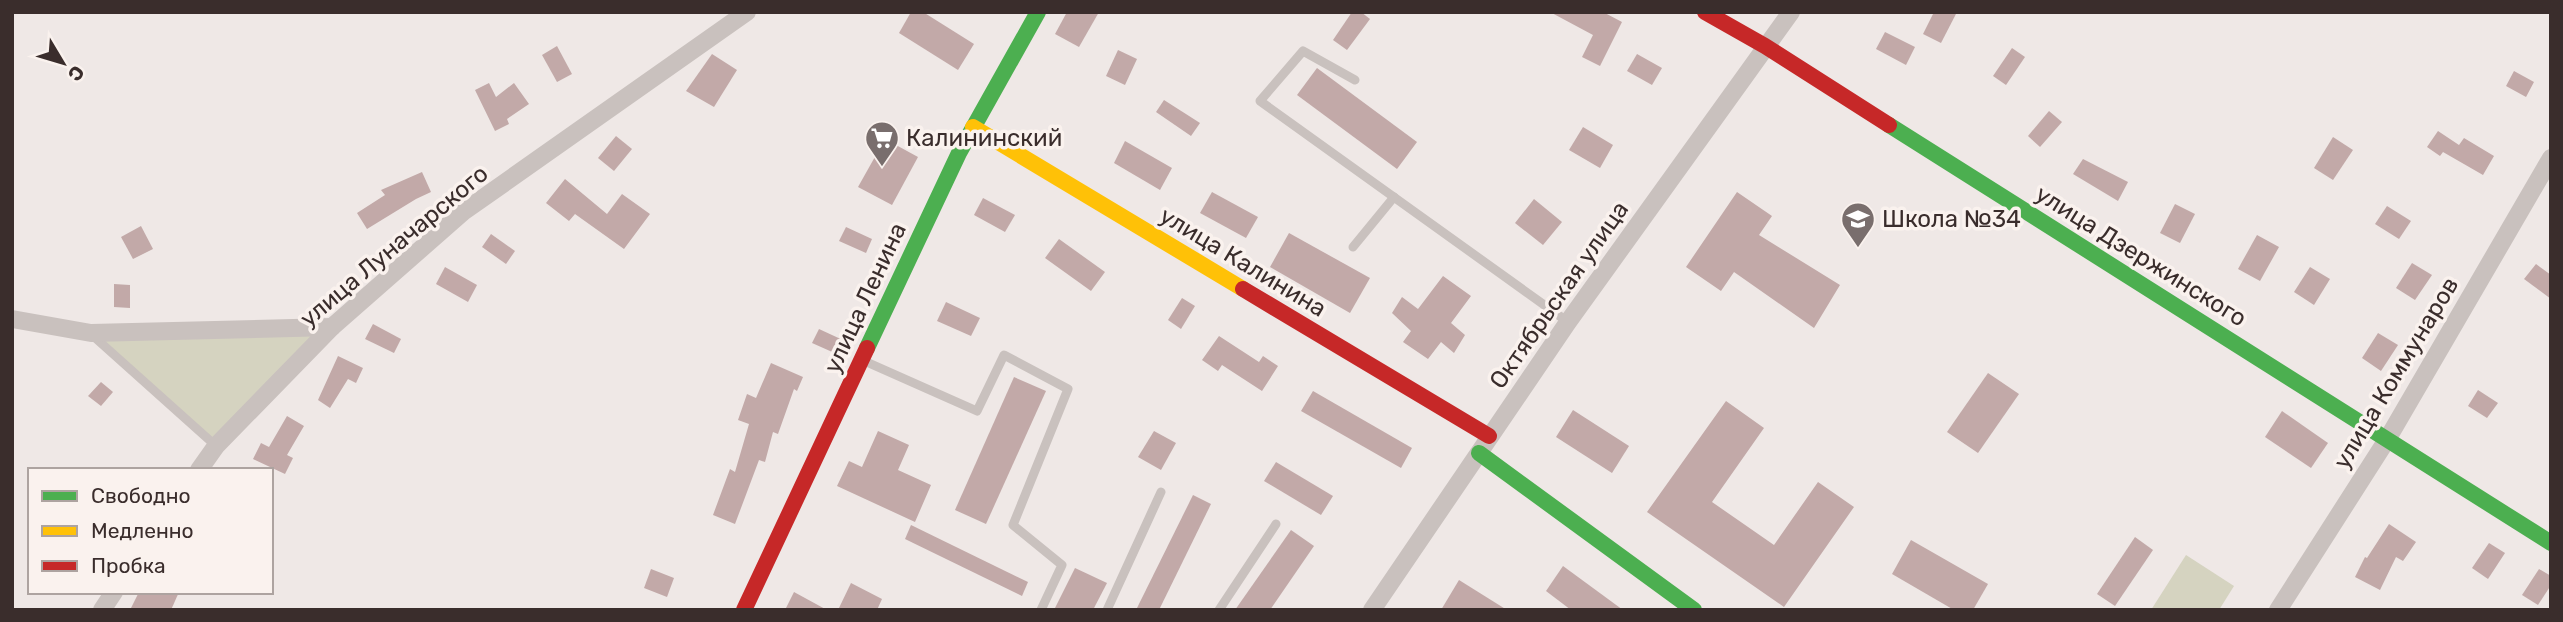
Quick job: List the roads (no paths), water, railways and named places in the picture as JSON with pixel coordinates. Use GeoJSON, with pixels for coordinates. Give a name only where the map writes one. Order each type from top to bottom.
{"type":"FeatureCollection","features":[{"type":"Feature","properties":{"kind":"street","name":"улица Луначарского"},"geometry":{"type":"LineString","coordinates":[[200,468],[216,446],[332,327],[463,212],[747,12]]}},
{"type":"Feature","properties":{"kind":"street","name":"улица Ленина"},"geometry":{"type":"LineString","coordinates":[[744,610],[860,359],[974,127],[1038,12]]}},
{"type":"Feature","properties":{"kind":"street","name":"улица Дзержинского"},"geometry":{"type":"LineString","coordinates":[[1705,12],[1765,46],[2551,543]]}},
{"type":"Feature","properties":{"kind":"street","name":"Октябрьская улица"},"geometry":{"type":"LineString","coordinates":[[1372,610],[1568,322],[1791,12]]}},
{"type":"Feature","properties":{"kind":"street","name":"улица Калинина"},"geometry":{"type":"LineString","coordinates":[[974,127],[1489,436]]}},
{"type":"Feature","properties":{"kind":"street","name":"улица Коммунаров"},"geometry":{"type":"LineString","coordinates":[[2278,610],[2388,438],[2551,158]]}},
{"type":"Feature","properties":{"kind":"street"},"geometry":{"type":"LineString","coordinates":[[12,319],[91,334],[332,327]]}},
{"type":"Feature","properties":{"kind":"street"},"geometry":{"type":"LineString","coordinates":[[1479,453],[1694,610]]}},
{"type":"Feature","properties":{"kind":"street"},"geometry":{"type":"LineString","coordinates":[[102,610],[113,594]]}},
{"type":"Feature","properties":{"kind":"lane"},"geometry":{"type":"LineString","coordinates":[[1355,80],[1303,51],[1260,101],[1568,322]]}},
{"type":"Feature","properties":{"kind":"lane"},"geometry":{"type":"LineString","coordinates":[[1353,247],[1394,197]]}},
{"type":"Feature","properties":{"kind":"lane"},"geometry":{"type":"LineString","coordinates":[[91,334],[216,446]]}},
{"type":"Feature","properties":{"kind":"lane"},"geometry":{"type":"LineString","coordinates":[[860,359],[976,411],[1004,355],[1068,389],[1013,525],[1062,565],[1041,610]]}},
{"type":"Feature","properties":{"kind":"lane"},"geometry":{"type":"LineString","coordinates":[[1107,610],[1161,492]]}},
{"type":"Feature","properties":{"kind":"lane"},"geometry":{"type":"LineString","coordinates":[[1219,610],[1276,524]]}},
{"type":"Feature","properties":{"kind":"place","name":"Калининский"},"geometry":{"type":"Point","coordinates":[882,168]}},
{"type":"Feature","properties":{"kind":"place","name":"Школа №34"},"geometry":{"type":"Point","coordinates":[1858,249]}}]}
